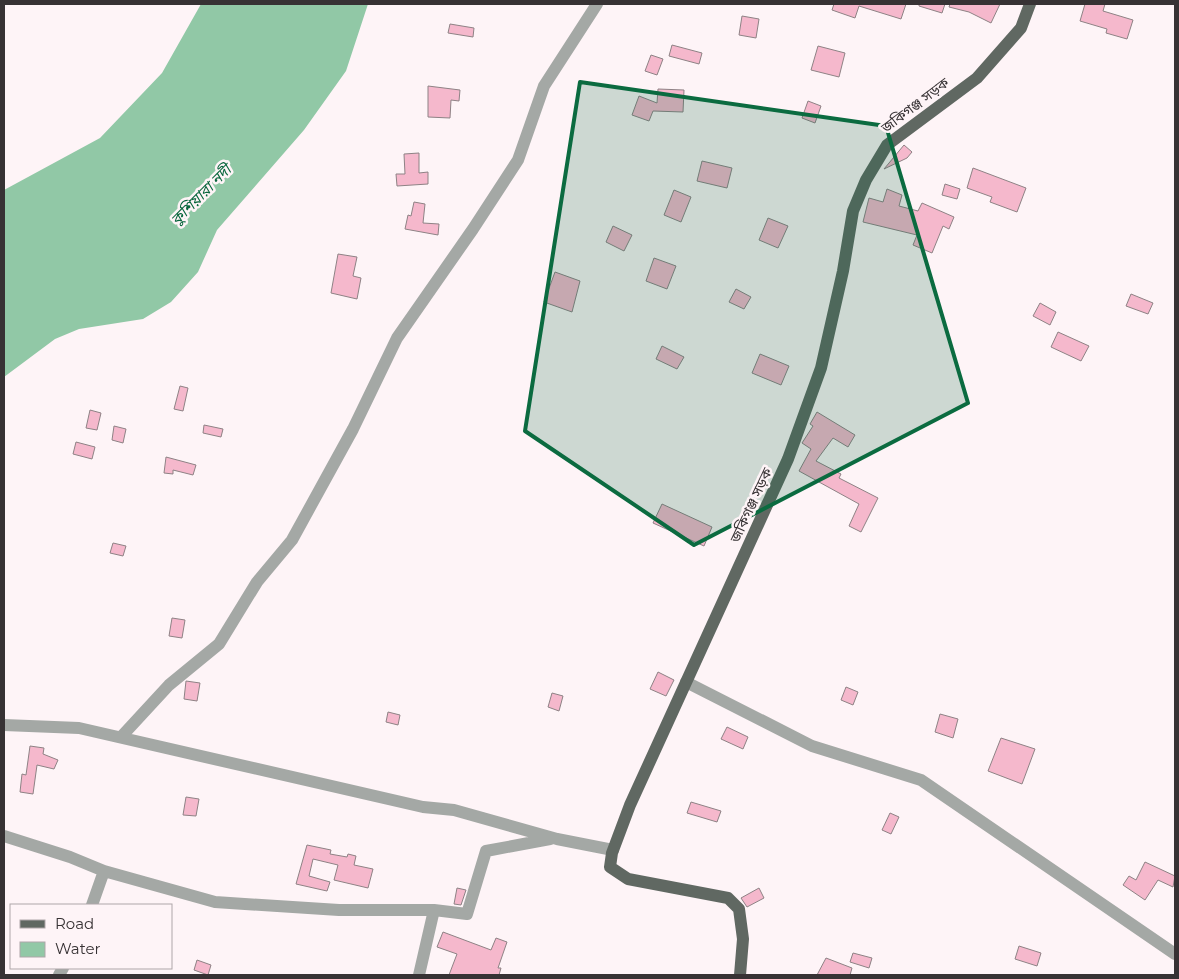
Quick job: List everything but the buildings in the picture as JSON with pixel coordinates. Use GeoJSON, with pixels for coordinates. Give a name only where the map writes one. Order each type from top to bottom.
{"type":"FeatureCollection","features":[{"type":"Feature","properties":{"kind":"main road","name":"জকিগঞ্জ সড়ক"},"geometry":{"type":"LineString","coordinates":[[613,852],[630,804],[788,459],[821,368],[843,271],[853,211],[866,180],[887,145],[977,78],[1021,28],[1030,4]]}},
{"type":"Feature","properties":{"kind":"main road"},"geometry":{"type":"LineString","coordinates":[[613,852],[610,867],[628,879],[728,898],[739,909],[742,939],[740,975]]}},
{"type":"Feature","properties":{"kind":"street"},"geometry":{"type":"LineString","coordinates":[[120,737],[169,685],[219,644],[257,582],[292,540],[352,429],[397,338],[473,229],[518,160],[544,86],[597,4]]}},
{"type":"Feature","properties":{"kind":"street"},"geometry":{"type":"LineString","coordinates":[[686,682],[812,746],[921,780],[1175,954]]}},
{"type":"Feature","properties":{"kind":"street"},"geometry":{"type":"LineString","coordinates":[[4,725],[79,728],[423,807],[454,810],[557,839],[613,852]]}},
{"type":"Feature","properties":{"kind":"street"},"geometry":{"type":"LineString","coordinates":[[4,836],[70,857],[104,871],[215,902],[339,910],[434,910],[468,914],[486,851],[547,839],[613,852]]}},
{"type":"Feature","properties":{"kind":"street"},"geometry":{"type":"LineString","coordinates":[[92,904],[104,871]]}},
{"type":"Feature","properties":{"kind":"street"},"geometry":{"type":"LineString","coordinates":[[419,975],[434,910]]}},
{"type":"Feature","properties":{"kind":"highlighted area"},"geometry":{"type":"Polygon","coordinates":[[[580,82],[886,126],[968,403],[694,545],[525,431],[580,82]]]}},
{"type":"Feature","properties":{"kind":"water","name":"কুশিয়ারা নদী"},"geometry":{"type":"Polygon","coordinates":[[[201,4],[368,4],[346,71],[304,130],[217,230],[198,272],[171,302],[143,319],[79,329],[55,339],[4,377],[4,190],[100,138],[162,73],[201,4]]]}}]}
